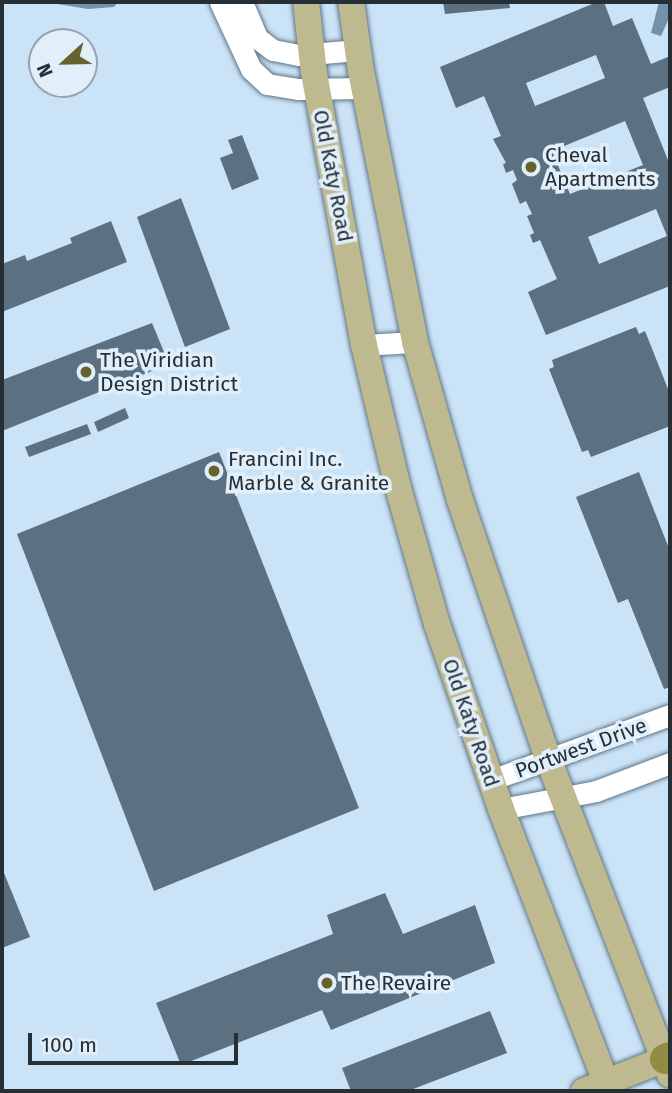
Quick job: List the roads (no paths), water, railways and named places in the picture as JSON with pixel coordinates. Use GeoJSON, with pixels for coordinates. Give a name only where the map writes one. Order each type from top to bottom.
{"type":"FeatureCollection","features":[{"type":"Feature","properties":{"kind":"main road"},"geometry":{"type":"LineString","coordinates":[[306,2],[314,72]]}},
{"type":"Feature","properties":{"kind":"main road"},"geometry":{"type":"LineString","coordinates":[[351,2],[361,69],[415,342],[460,500],[549,761],[668,1063],[599,1088]]}},
{"type":"Feature","properties":{"kind":"main road","name":"Old Katy Road"},"geometry":{"type":"LineString","coordinates":[[314,72],[364,345],[397,484],[437,624],[599,1088]]}},
{"type":"Feature","properties":{"kind":"street","name":"Old Katy Road"},"geometry":{"type":"LineString","coordinates":[[220,2],[239,48],[260,79],[281,88],[314,72],[361,69]]}},
{"type":"Feature","properties":{"kind":"street","name":"Old Katy Road"},"geometry":{"type":"LineString","coordinates":[[242,2],[257,38],[273,50],[314,72],[361,69]]}},
{"type":"Feature","properties":{"kind":"street"},"geometry":{"type":"LineString","coordinates":[[364,345],[415,342]]}},
{"type":"Feature","properties":{"kind":"street","name":"Portwest Drive"},"geometry":{"type":"LineString","coordinates":[[491,780],[670,715]]}},
{"type":"Feature","properties":{"kind":"street","name":"Portwest Drive"},"geometry":{"type":"LineString","coordinates":[[501,809],[596,790],[670,764]]}},
{"type":"Feature","properties":{"kind":"water"},"geometry":{"type":"Polygon","coordinates":[[[45,2],[118,2],[114,7],[88,9],[45,2]]]}},
{"type":"Feature","properties":{"kind":"water"},"geometry":{"type":"Polygon","coordinates":[[[659,2],[670,5],[670,16],[661,36],[651,33],[659,2]]]}},
{"type":"Feature","properties":{"kind":"place","name":"Cheval Apartments"},"geometry":{"type":"Point","coordinates":[531,167]}},
{"type":"Feature","properties":{"kind":"place","name":"The Viridian Design District"},"geometry":{"type":"Point","coordinates":[86,372]}},
{"type":"Feature","properties":{"kind":"place","name":"Francini Inc. Marble & Granite"},"geometry":{"type":"Point","coordinates":[214,471]}},
{"type":"Feature","properties":{"kind":"place","name":"The Revaire"},"geometry":{"type":"Point","coordinates":[327,983]}}]}
